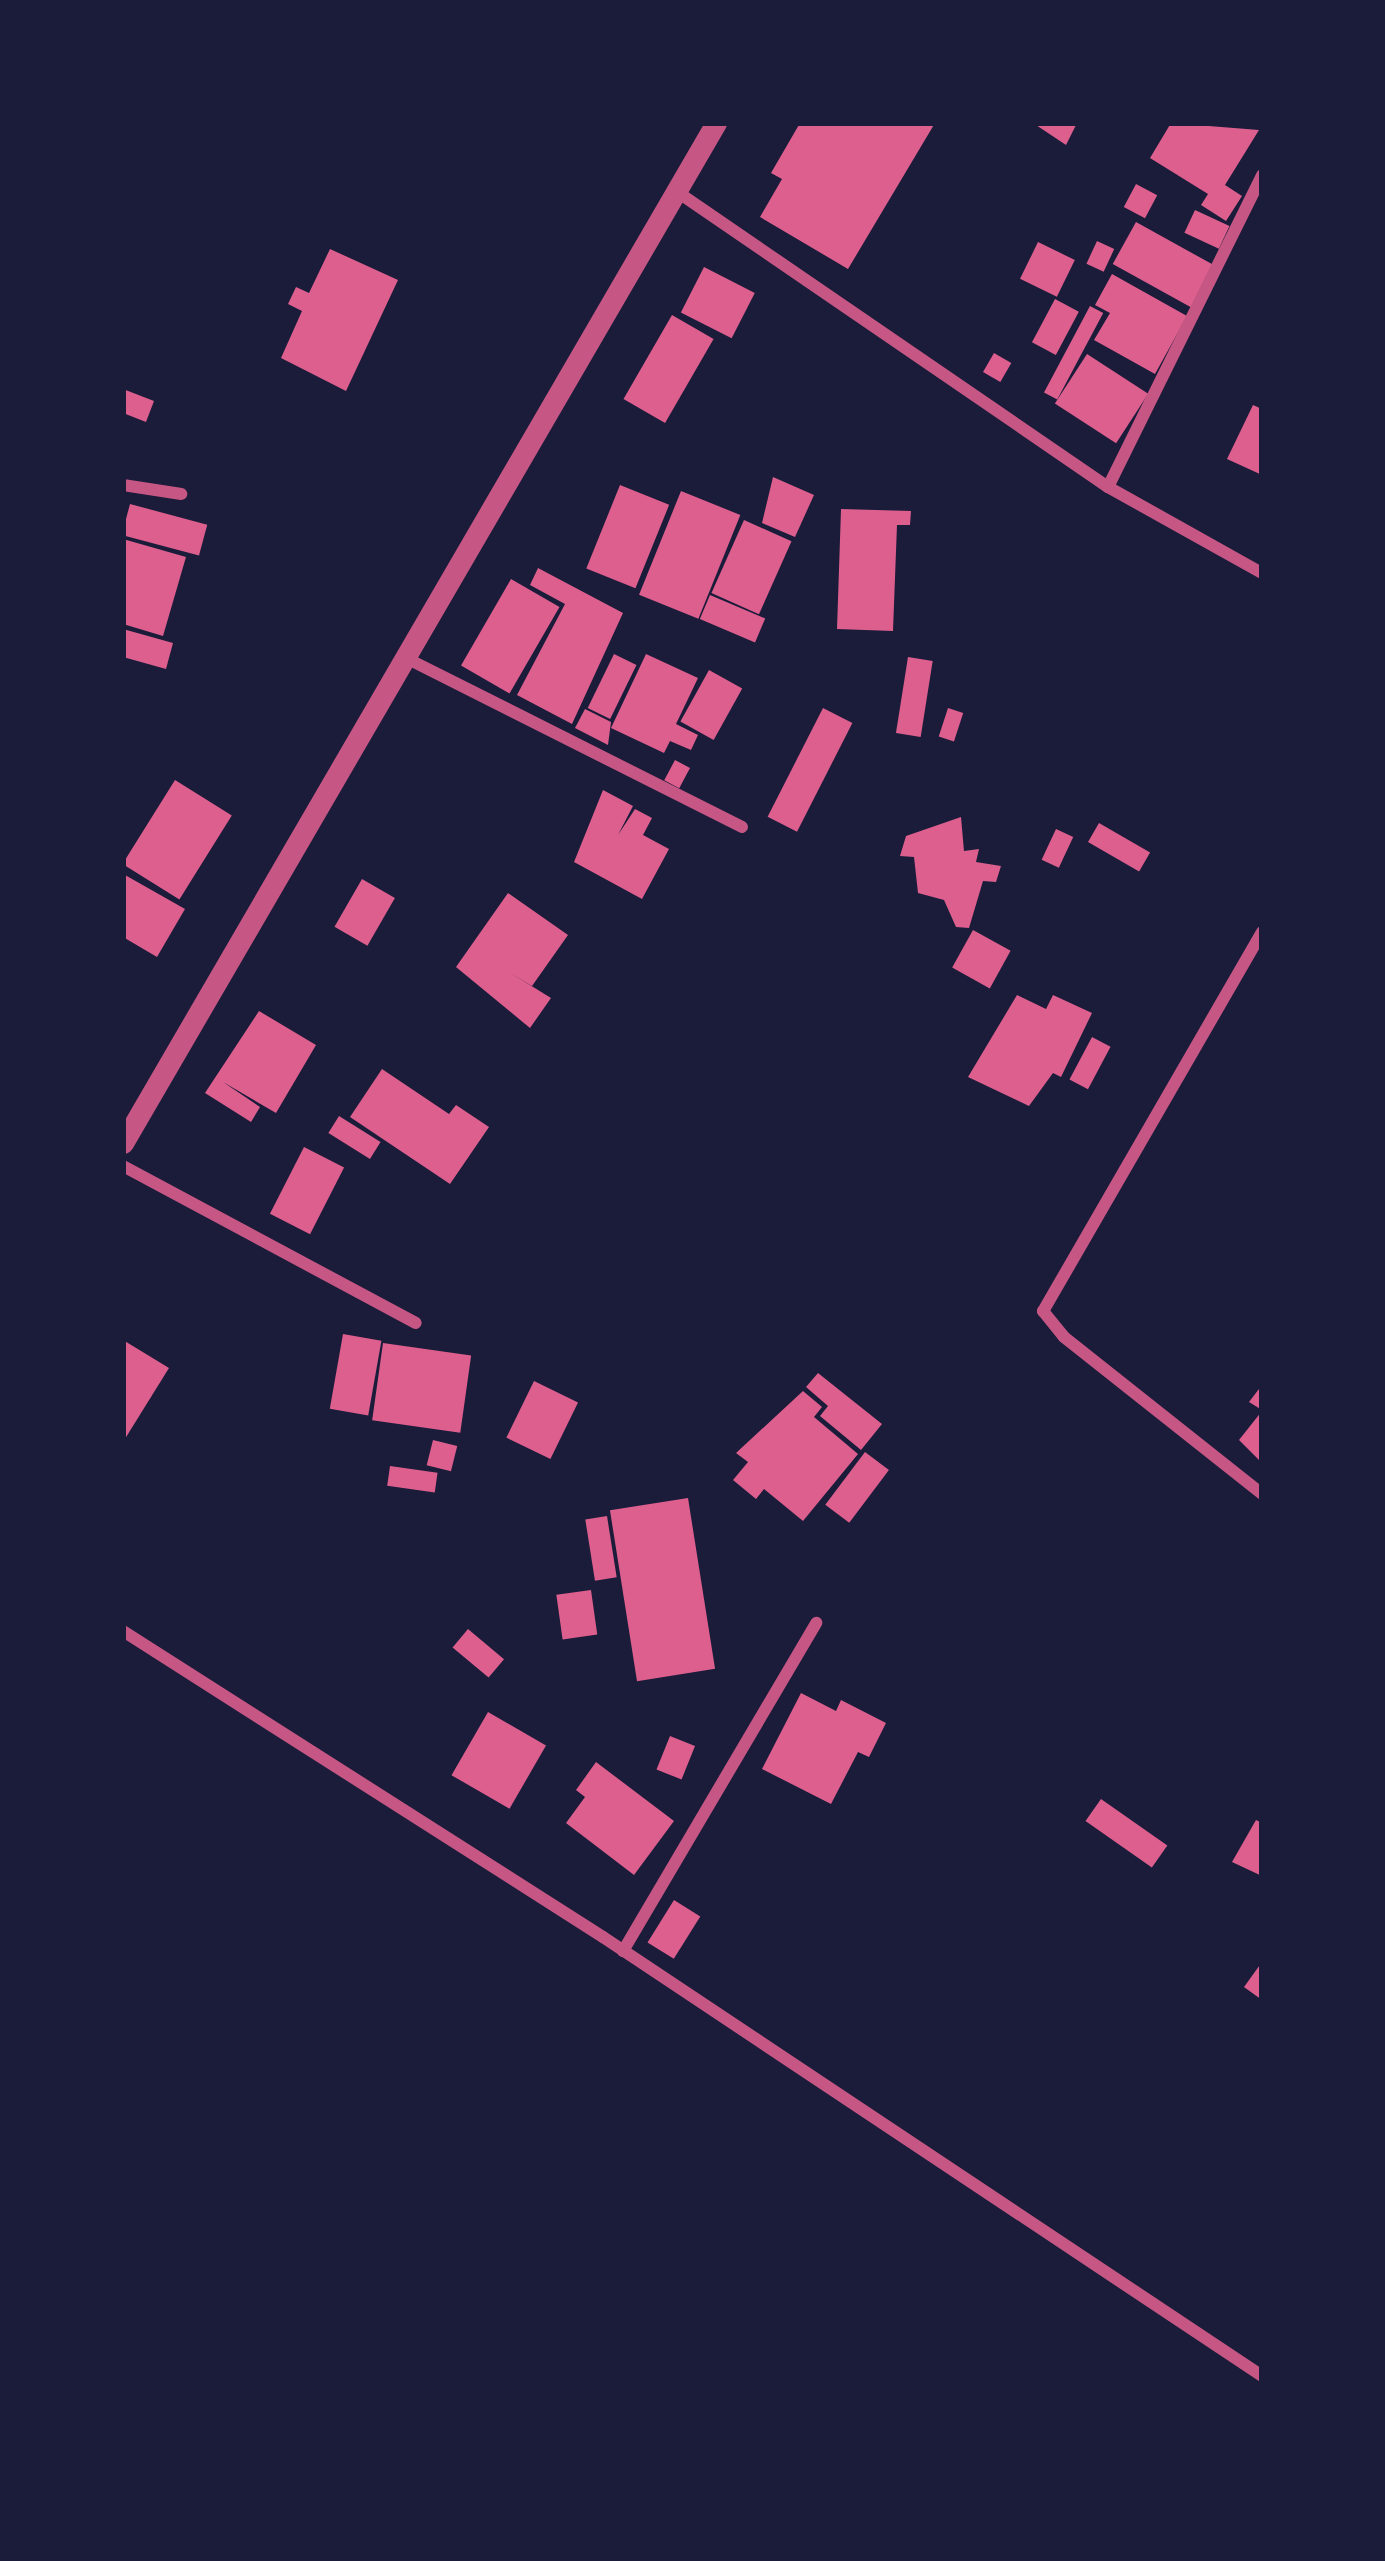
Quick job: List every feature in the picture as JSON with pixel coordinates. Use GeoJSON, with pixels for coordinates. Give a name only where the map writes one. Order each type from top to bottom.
{"type":"FeatureCollection","features":[{"type":"Feature","properties":{"kind":"street"},"geometry":{"type":"LineString","coordinates":[[123,1143],[716,123]]}},
{"type":"Feature","properties":{"kind":"street"},"geometry":{"type":"LineString","coordinates":[[1108,488],[1262,175]]}},
{"type":"Feature","properties":{"kind":"street"},"geometry":{"type":"LineString","coordinates":[[676,191],[1108,488],[1262,573]]}},
{"type":"Feature","properties":{"kind":"street"},"geometry":{"type":"LineString","coordinates":[[123,485],[181,494]]}},
{"type":"Feature","properties":{"kind":"street"},"geometry":{"type":"LineString","coordinates":[[406,658],[742,827]]}},
{"type":"Feature","properties":{"kind":"street"},"geometry":{"type":"LineString","coordinates":[[1262,932],[1043,1311],[1064,1336],[1262,1494]]}},
{"type":"Feature","properties":{"kind":"street"},"geometry":{"type":"LineString","coordinates":[[123,1166],[416,1323]]}},
{"type":"Feature","properties":{"kind":"street"},"geometry":{"type":"LineString","coordinates":[[623,1951],[815,1623]]}},
{"type":"Feature","properties":{"kind":"street"},"geometry":{"type":"LineString","coordinates":[[123,1631],[623,1951],[1262,2376]]}},
{"type":"Feature","properties":{"kind":"building"},"geometry":{"type":"Polygon","coordinates":[[[800,123],[935,123],[848,269],[760,217],[782,179],[771,173],[800,123]]]}},
{"type":"Feature","properties":{"kind":"building"},"geometry":{"type":"Polygon","coordinates":[[[1033,123],[1077,123],[1066,145],[1033,123]]]}},
{"type":"Feature","properties":{"kind":"building"},"geometry":{"type":"Polygon","coordinates":[[[1171,123],[1259,130],[1225,185],[1242,196],[1226,221],[1201,205],[1208,194],[1150,158],[1171,123]]]}},
{"type":"Feature","properties":{"kind":"building"},"geometry":{"type":"Polygon","coordinates":[[[1136,184],[1157,195],[1145,218],[1124,207],[1136,184]]]}},
{"type":"Feature","properties":{"kind":"building"},"geometry":{"type":"Polygon","coordinates":[[[1195,210],[1229,226],[1219,249],[1184,233],[1195,210]]]}},
{"type":"Feature","properties":{"kind":"building"},"geometry":{"type":"Polygon","coordinates":[[[1136,222],[1217,267],[1194,309],[1113,264],[1136,222]]]}},
{"type":"Feature","properties":{"kind":"building"},"geometry":{"type":"Polygon","coordinates":[[[1097,241],[1114,249],[1104,272],[1086,264],[1097,241]]]}},
{"type":"Feature","properties":{"kind":"building"},"geometry":{"type":"Polygon","coordinates":[[[1038,242],[1075,260],[1057,297],[1020,279],[1038,242]]]}},
{"type":"Feature","properties":{"kind":"building"},"geometry":{"type":"Polygon","coordinates":[[[330,249],[398,280],[346,391],[281,358],[302,311],[288,304],[296,287],[309,293],[330,249]]]}},
{"type":"Feature","properties":{"kind":"building"},"geometry":{"type":"Polygon","coordinates":[[[704,267],[755,293],[732,338],[681,312],[704,267]]]}},
{"type":"Feature","properties":{"kind":"building"},"geometry":{"type":"Polygon","coordinates":[[[1112,274],[1187,316],[1155,374],[1094,340],[1110,313],[1095,305],[1112,274]]]}},
{"type":"Feature","properties":{"kind":"building"},"geometry":{"type":"Polygon","coordinates":[[[1055,299],[1079,312],[1056,355],[1032,342],[1055,299]]]}},
{"type":"Feature","properties":{"kind":"building"},"geometry":{"type":"Polygon","coordinates":[[[1090,306],[1103,313],[1057,400],[1044,393],[1090,306]]]}},
{"type":"Feature","properties":{"kind":"building"},"geometry":{"type":"Polygon","coordinates":[[[672,315],[714,339],[665,423],[624,399],[672,315]]]}},
{"type":"Feature","properties":{"kind":"building"},"geometry":{"type":"Polygon","coordinates":[[[994,353],[1011,363],[1000,382],[983,372],[994,353]]]}},
{"type":"Feature","properties":{"kind":"building"},"geometry":{"type":"Polygon","coordinates":[[[1087,354],[1148,394],[1116,443],[1055,403],[1087,354]]]}},
{"type":"Feature","properties":{"kind":"building"},"geometry":{"type":"Polygon","coordinates":[[[123,389],[154,401],[146,422],[123,413],[123,389]]]}},
{"type":"Feature","properties":{"kind":"building"},"geometry":{"type":"Polygon","coordinates":[[[1253,405],[1262,409],[1262,475],[1227,459],[1253,405]]]}},
{"type":"Feature","properties":{"kind":"building"},"geometry":{"type":"Polygon","coordinates":[[[773,477],[814,495],[795,537],[762,523],[773,477]]]}},
{"type":"Feature","properties":{"kind":"building"},"geometry":{"type":"Polygon","coordinates":[[[620,485],[669,505],[635,588],[586,568],[620,485]]]}},
{"type":"Feature","properties":{"kind":"building"},"geometry":{"type":"Polygon","coordinates":[[[681,491],[740,515],[698,619],[639,595],[681,491]]]}},
{"type":"Feature","properties":{"kind":"building"},"geometry":{"type":"Polygon","coordinates":[[[130,504],[207,525],[199,556],[123,535],[130,504]]]}},
{"type":"Feature","properties":{"kind":"building"},"geometry":{"type":"Polygon","coordinates":[[[841,509],[911,511],[910,525],[897,525],[893,631],[837,629],[841,509]]]}},
{"type":"Feature","properties":{"kind":"building"},"geometry":{"type":"Polygon","coordinates":[[[744,520],[792,541],[759,614],[711,593],[744,520]]]}},
{"type":"Feature","properties":{"kind":"building"},"geometry":{"type":"Polygon","coordinates":[[[123,539],[186,557],[163,636],[123,624],[123,539]]]}},
{"type":"Feature","properties":{"kind":"building"},"geometry":{"type":"Polygon","coordinates":[[[538,568],[623,613],[572,724],[517,695],[565,604],[530,585],[538,568]]]}},
{"type":"Feature","properties":{"kind":"building"},"geometry":{"type":"Polygon","coordinates":[[[511,579],[559,607],[509,694],[461,666],[511,579]]]}},
{"type":"Feature","properties":{"kind":"building"},"geometry":{"type":"Polygon","coordinates":[[[710,595],[765,618],[755,642],[700,619],[710,595]]]}},
{"type":"Feature","properties":{"kind":"building"},"geometry":{"type":"Polygon","coordinates":[[[123,629],[173,643],[166,669],[123,657],[123,629]]]}},
{"type":"Feature","properties":{"kind":"building"},"geometry":{"type":"Polygon","coordinates":[[[614,654],[636,665],[610,719],[588,708],[614,654]]]}},
{"type":"Feature","properties":{"kind":"building"},"geometry":{"type":"Polygon","coordinates":[[[646,654],[698,678],[676,724],[698,735],[691,750],[670,741],[664,753],[611,728],[646,654]]]}},
{"type":"Feature","properties":{"kind":"building"},"geometry":{"type":"Polygon","coordinates":[[[908,657],[933,661],[921,737],[896,733],[908,657]]]}},
{"type":"Feature","properties":{"kind":"building"},"geometry":{"type":"Polygon","coordinates":[[[709,670],[742,688],[714,740],[680,722],[709,670]]]}},
{"type":"Feature","properties":{"kind":"building"},"geometry":{"type":"Polygon","coordinates":[[[823,708],[852,723],[797,832],[768,817],[823,708]]]}},
{"type":"Feature","properties":{"kind":"building"},"geometry":{"type":"Polygon","coordinates":[[[948,708],[963,713],[954,741],[939,737],[948,708]]]}},
{"type":"Feature","properties":{"kind":"building"},"geometry":{"type":"Polygon","coordinates":[[[585,709],[611,722],[608,745],[575,728],[585,709]]]}},
{"type":"Feature","properties":{"kind":"building"},"geometry":{"type":"Polygon","coordinates":[[[675,760],[690,768],[679,788],[664,780],[675,760]]]}},
{"type":"Feature","properties":{"kind":"building"},"geometry":{"type":"Polygon","coordinates":[[[175,780],[232,816],[179,899],[123,864],[175,780]]]}},
{"type":"Feature","properties":{"kind":"building"},"geometry":{"type":"Polygon","coordinates":[[[603,790],[633,806],[618,835],[635,809],[652,818],[643,835],[669,849],[642,899],[574,862],[603,790]]]}},
{"type":"Feature","properties":{"kind":"building"},"geometry":{"type":"Polygon","coordinates":[[[961,817],[964,851],[979,849],[976,862],[1001,866],[996,882],[983,881],[969,928],[956,927],[944,900],[918,893],[914,857],[900,856],[906,836],[961,817]]]}},
{"type":"Feature","properties":{"kind":"building"},"geometry":{"type":"Polygon","coordinates":[[[1099,823],[1150,852],[1139,872],[1088,842],[1099,823]]]}},
{"type":"Feature","properties":{"kind":"building"},"geometry":{"type":"Polygon","coordinates":[[[1056,829],[1073,837],[1059,868],[1042,860],[1056,829]]]}},
{"type":"Feature","properties":{"kind":"building"},"geometry":{"type":"Polygon","coordinates":[[[125,875],[185,909],[157,957],[123,937],[125,875]]]}},
{"type":"Feature","properties":{"kind":"building"},"geometry":{"type":"Polygon","coordinates":[[[362,879],[395,898],[367,946],[334,927],[362,879]]]}},
{"type":"Feature","properties":{"kind":"building"},"geometry":{"type":"Polygon","coordinates":[[[508,893],[568,935],[532,986],[507,971],[551,998],[530,1028],[456,967],[508,893]]]}},
{"type":"Feature","properties":{"kind":"building"},"geometry":{"type":"Polygon","coordinates":[[[973,930],[1011,951],[990,988],[952,968],[973,930]]]}},
{"type":"Feature","properties":{"kind":"building"},"geometry":{"type":"Polygon","coordinates":[[[1017,995],[1046,1009],[1053,995],[1092,1013],[1061,1077],[1053,1073],[1029,1106],[968,1077],[1017,995]]]}},
{"type":"Feature","properties":{"kind":"building"},"geometry":{"type":"Polygon","coordinates":[[[259,1011],[316,1045],[276,1113],[223,1082],[260,1107],[251,1122],[205,1093],[259,1011]]]}},
{"type":"Feature","properties":{"kind":"building"},"geometry":{"type":"Polygon","coordinates":[[[1092,1037],[1111,1047],[1088,1089],[1069,1079],[1092,1037]]]}},
{"type":"Feature","properties":{"kind":"building"},"geometry":{"type":"Polygon","coordinates":[[[382,1069],[449,1114],[456,1105],[489,1127],[450,1184],[350,1117],[382,1069]]]}},
{"type":"Feature","properties":{"kind":"building"},"geometry":{"type":"Polygon","coordinates":[[[339,1116],[381,1142],[370,1159],[328,1133],[339,1116]]]}},
{"type":"Feature","properties":{"kind":"building"},"geometry":{"type":"Polygon","coordinates":[[[304,1147],[344,1167],[310,1234],[270,1214],[304,1147]]]}},
{"type":"Feature","properties":{"kind":"building"},"geometry":{"type":"Polygon","coordinates":[[[343,1334],[381,1341],[368,1416],[330,1409],[343,1334]]]}},
{"type":"Feature","properties":{"kind":"building"},"geometry":{"type":"Polygon","coordinates":[[[123,1340],[169,1368],[123,1442],[123,1340]]]}},
{"type":"Feature","properties":{"kind":"building"},"geometry":{"type":"Polygon","coordinates":[[[383,1343],[471,1355],[460,1433],[372,1420],[383,1343]]]}},
{"type":"Feature","properties":{"kind":"building"},"geometry":{"type":"Polygon","coordinates":[[[818,1373],[882,1424],[861,1450],[820,1416],[828,1406],[806,1387],[818,1373]]]}},
{"type":"Feature","properties":{"kind":"building"},"geometry":{"type":"Polygon","coordinates":[[[534,1381],[578,1402],[550,1459],[506,1438],[534,1381]]]}},
{"type":"Feature","properties":{"kind":"building"},"geometry":{"type":"Polygon","coordinates":[[[1262,1385],[1262,1410],[1249,1402],[1262,1385]]]}},
{"type":"Feature","properties":{"kind":"building"},"geometry":{"type":"Polygon","coordinates":[[[803,1391],[822,1407],[814,1417],[858,1454],[803,1521],[764,1489],[756,1499],[733,1480],[748,1462],[736,1453],[803,1391]]]}},
{"type":"Feature","properties":{"kind":"building"},"geometry":{"type":"Polygon","coordinates":[[[1262,1411],[1262,1463],[1239,1440],[1262,1411]]]}},
{"type":"Feature","properties":{"kind":"building"},"geometry":{"type":"Polygon","coordinates":[[[433,1440],[457,1446],[451,1471],[427,1465],[433,1440]]]}},
{"type":"Feature","properties":{"kind":"building"},"geometry":{"type":"Polygon","coordinates":[[[865,1452],[889,1470],[849,1523],[825,1505],[865,1452]]]}},
{"type":"Feature","properties":{"kind":"building"},"geometry":{"type":"Polygon","coordinates":[[[390,1466],[438,1473],[435,1492],[387,1486],[390,1466]]]}},
{"type":"Feature","properties":{"kind":"building"},"geometry":{"type":"Polygon","coordinates":[[[688,1498],[715,1669],[637,1681],[610,1510],[688,1498]]]}},
{"type":"Feature","properties":{"kind":"building"},"geometry":{"type":"Polygon","coordinates":[[[607,1516],[617,1577],[595,1581],[585,1519],[607,1516]]]}},
{"type":"Feature","properties":{"kind":"building"},"geometry":{"type":"Polygon","coordinates":[[[591,1590],[597,1635],[563,1639],[556,1595],[591,1590]]]}},
{"type":"Feature","properties":{"kind":"building"},"geometry":{"type":"Polygon","coordinates":[[[468,1629],[504,1659],[489,1678],[453,1647],[468,1629]]]}},
{"type":"Feature","properties":{"kind":"building"},"geometry":{"type":"Polygon","coordinates":[[[801,1693],[836,1711],[841,1700],[886,1723],[869,1757],[858,1752],[831,1804],[762,1769],[801,1693]]]}},
{"type":"Feature","properties":{"kind":"building"},"geometry":{"type":"Polygon","coordinates":[[[488,1712],[546,1746],[510,1809],[452,1775],[488,1712]]]}},
{"type":"Feature","properties":{"kind":"building"},"geometry":{"type":"Polygon","coordinates":[[[670,1736],[695,1746],[682,1779],[657,1769],[670,1736]]]}},
{"type":"Feature","properties":{"kind":"building"},"geometry":{"type":"Polygon","coordinates":[[[596,1762],[674,1821],[634,1875],[566,1823],[585,1797],[576,1790],[596,1762]]]}},
{"type":"Feature","properties":{"kind":"building"},"geometry":{"type":"Polygon","coordinates":[[[1101,1799],[1167,1845],[1152,1868],[1086,1821],[1101,1799]]]}},
{"type":"Feature","properties":{"kind":"building"},"geometry":{"type":"Polygon","coordinates":[[[1256,1820],[1262,1823],[1262,1876],[1232,1862],[1256,1820]]]}},
{"type":"Feature","properties":{"kind":"building"},"geometry":{"type":"Polygon","coordinates":[[[674,1900],[700,1916],[674,1959],[648,1942],[674,1900]]]}},
{"type":"Feature","properties":{"kind":"building"},"geometry":{"type":"Polygon","coordinates":[[[1262,1962],[1262,2000],[1244,1987],[1262,1962]]]}}]}
